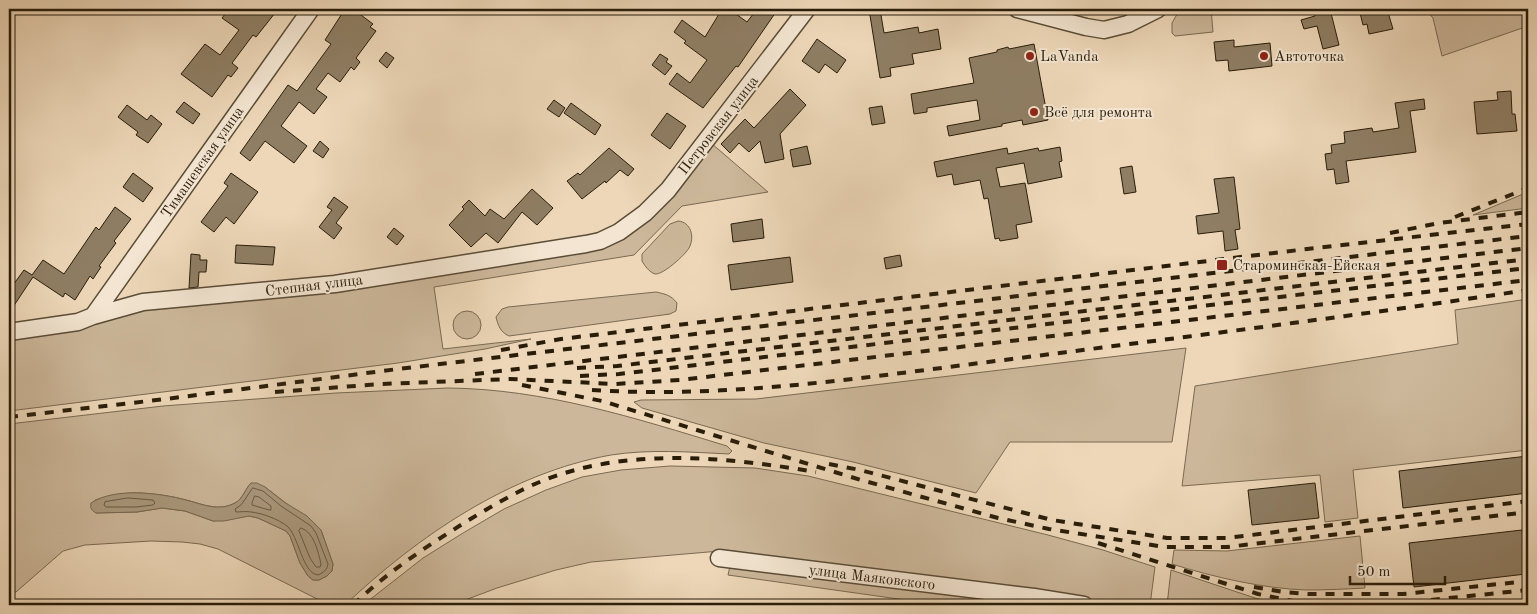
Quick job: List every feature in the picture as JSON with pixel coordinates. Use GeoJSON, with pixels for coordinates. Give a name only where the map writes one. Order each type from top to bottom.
{"type":"FeatureCollection","features":[{"type":"Feature","properties":{"kind":"street","name":"Тимашевская улица"},"geometry":{"type":"LineString","coordinates":[[93,316],[311,9]]}},
{"type":"Feature","properties":{"kind":"street","name":"Петровская улица"},"geometry":{"type":"LineString","coordinates":[[620,232],[645,213],[668,190],[808,9]]}},
{"type":"Feature","properties":{"kind":"street"},"geometry":{"type":"LineString","coordinates":[[1017,9],[1104,30],[1136,21],[1158,9]]}},
{"type":"Feature","properties":{"kind":"street","name":"Степная улица"},"geometry":{"type":"LineString","coordinates":[[9,332],[78,322],[144,302],[335,284],[586,244],[620,232]]}},
{"type":"Feature","properties":{"kind":"street","name":"улица Маяковского"},"geometry":{"type":"LineString","coordinates":[[719,558],[1034,597],[1084,605]]}},
{"type":"Feature","properties":{"kind":"shaded area"},"geometry":{"type":"Polygon","coordinates":[[[1180,9],[1211,9],[1213,32],[1175,36],[1172,33],[1172,23],[1180,9]]]}},
{"type":"Feature","properties":{"kind":"shaded area"},"geometry":{"type":"Polygon","coordinates":[[[1425,9],[1528,9],[1528,26],[1442,56],[1433,18],[1425,9]]]}},
{"type":"Feature","properties":{"kind":"shaded area"},"geometry":{"type":"Polygon","coordinates":[[[711,143],[768,192],[682,206],[634,255],[434,287],[443,349],[531,339],[485,349],[398,363],[9,411],[9,337],[132,310],[601,245],[711,143]]]}},
{"type":"Feature","properties":{"kind":"shaded area"},"geometry":{"type":"Polygon","coordinates":[[[1528,192],[1528,208],[1473,215],[1528,192]]]}},
{"type":"Feature","properties":{"kind":"shaded area"},"geometry":{"type":"Polygon","coordinates":[[[678,221],[689,227],[692,235],[691,244],[679,260],[655,274],[647,269],[642,261],[642,254],[670,224],[678,221]]]}},
{"type":"Feature","properties":{"kind":"shaded area"},"geometry":{"type":"Polygon","coordinates":[[[656,292],[668,295],[675,300],[677,303],[676,311],[670,314],[509,336],[501,330],[496,317],[502,309],[508,307],[656,292]]]}},
{"type":"Feature","properties":{"kind":"shaded area"},"geometry":{"type":"Polygon","coordinates":[[[1528,299],[1528,450],[1353,470],[1358,518],[1325,522],[1320,475],[1182,486],[1195,386],[1458,344],[1455,310],[1528,299]]]}},
{"type":"Feature","properties":{"kind":"shaded area"},"geometry":{"type":"Polygon","coordinates":[[[467,311],[477,315],[481,325],[477,335],[467,339],[457,335],[453,325],[457,315],[467,311]]]}},
{"type":"Feature","properties":{"kind":"shaded area"},"geometry":{"type":"Polygon","coordinates":[[[1186,348],[1172,442],[1010,442],[976,493],[853,462],[764,443],[642,408],[634,402],[641,400],[756,399],[1186,348]]]}},
{"type":"Feature","properties":{"kind":"shaded area"},"geometry":{"type":"Polygon","coordinates":[[[448,388],[484,390],[555,399],[658,425],[727,446],[732,451],[729,454],[684,452],[626,453],[574,464],[537,476],[502,492],[435,532],[373,579],[345,605],[329,605],[218,549],[182,542],[151,541],[85,545],[63,551],[16,592],[9,593],[9,424],[163,406],[336,393],[448,388]],[[251,483],[238,501],[223,507],[158,495],[141,493],[123,494],[95,500],[96,513],[137,512],[162,508],[185,511],[213,521],[249,516],[258,518],[286,531],[308,576],[313,580],[319,580],[327,576],[332,571],[333,564],[321,530],[265,487],[251,483]]]}},
{"type":"Feature","properties":{"kind":"shaded area"},"geometry":{"type":"Polygon","coordinates":[[[670,466],[755,468],[808,476],[1103,550],[1155,567],[1150,605],[1124,605],[1028,589],[720,551],[591,562],[556,570],[497,588],[452,605],[363,605],[423,558],[504,509],[546,490],[582,477],[621,470],[670,466]]]}},
{"type":"Feature","properties":{"kind":"shaded area"},"geometry":{"type":"Polygon","coordinates":[[[1360,536],[1365,588],[1307,590],[1257,585],[1222,578],[1172,564],[1174,550],[1227,551],[1360,536]]]}},
{"type":"Feature","properties":{"kind":"shaded area"},"geometry":{"type":"Polygon","coordinates":[[[730,566],[1031,605],[941,605],[728,575],[730,566]]]}},
{"type":"Feature","properties":{"kind":"shaded area"},"geometry":{"type":"Polygon","coordinates":[[[1171,570],[1255,598],[1286,605],[1167,605],[1171,570]]]}},
{"type":"Feature","properties":{"kind":"water"},"geometry":{"type":"Polygon","coordinates":[[[251,483],[257,483],[265,487],[284,502],[307,516],[321,530],[333,564],[332,571],[327,576],[319,580],[313,580],[308,576],[286,531],[258,518],[249,516],[224,521],[213,521],[185,511],[162,508],[137,512],[96,513],[91,508],[91,503],[101,498],[125,493],[164,495],[210,506],[229,506],[238,501],[251,483]]]}},
{"type":"Feature","properties":{"kind":"building"},"geometry":{"type":"Polygon","coordinates":[[[229,9],[270,9],[275,13],[256,37],[253,35],[232,63],[238,68],[231,77],[228,75],[212,97],[181,74],[205,44],[220,55],[239,30],[222,18],[229,9]]]}},
{"type":"Feature","properties":{"kind":"building"},"geometry":{"type":"Polygon","coordinates":[[[345,9],[353,9],[373,24],[370,27],[376,31],[356,58],[360,62],[354,70],[351,67],[340,82],[328,73],[316,89],[327,97],[314,114],[299,102],[281,126],[307,146],[294,163],[265,141],[250,161],[240,153],[288,85],[297,91],[331,44],[325,40],[345,9]]]}},
{"type":"Feature","properties":{"kind":"building"},"geometry":{"type":"Polygon","coordinates":[[[722,9],[729,9],[747,22],[757,9],[778,9],[738,67],[736,66],[703,108],[669,84],[677,73],[690,83],[707,60],[684,43],[686,41],[674,32],[682,20],[705,37],[722,9]]]}},
{"type":"Feature","properties":{"kind":"building"},"geometry":{"type":"Polygon","coordinates":[[[869,9],[880,9],[884,33],[918,27],[919,33],[938,29],[941,49],[912,54],[914,64],[890,68],[891,76],[880,78],[869,9]]]}},
{"type":"Feature","properties":{"kind":"building"},"geometry":{"type":"Polygon","coordinates":[[[1312,9],[1330,9],[1339,45],[1323,49],[1317,26],[1304,29],[1301,20],[1315,16],[1312,9]]]}},
{"type":"Feature","properties":{"kind":"building"},"geometry":{"type":"Polygon","coordinates":[[[1359,9],[1387,9],[1393,29],[1369,34],[1367,24],[1363,25],[1359,9]]]}},
{"type":"Feature","properties":{"kind":"building"},"geometry":{"type":"Polygon","coordinates":[[[817,39],[846,60],[837,73],[825,64],[819,73],[802,61],[817,39]]]}},
{"type":"Feature","properties":{"kind":"building"},"geometry":{"type":"Polygon","coordinates":[[[1234,40],[1234,47],[1270,43],[1272,66],[1229,71],[1228,60],[1216,61],[1214,42],[1234,40]]]}},
{"type":"Feature","properties":{"kind":"building"},"geometry":{"type":"Polygon","coordinates":[[[1034,44],[1048,120],[1023,125],[1022,120],[1002,124],[1002,126],[949,136],[947,126],[980,120],[977,100],[927,108],[927,112],[914,114],[911,94],[974,83],[969,58],[997,52],[997,50],[1008,47],[1009,49],[1034,44]]]}},
{"type":"Feature","properties":{"kind":"building"},"geometry":{"type":"Polygon","coordinates":[[[386,52],[394,58],[387,68],[379,61],[386,52]]]}},
{"type":"Feature","properties":{"kind":"building"},"geometry":{"type":"Polygon","coordinates":[[[660,54],[668,59],[666,62],[672,66],[665,75],[652,65],[660,54]]]}},
{"type":"Feature","properties":{"kind":"building"},"geometry":{"type":"Polygon","coordinates":[[[790,89],[806,105],[780,134],[784,159],[765,163],[760,141],[749,152],[739,143],[730,153],[721,144],[745,119],[754,128],[790,89]]]}},
{"type":"Feature","properties":{"kind":"building"},"geometry":{"type":"Polygon","coordinates":[[[1511,91],[1512,114],[1515,114],[1517,131],[1477,134],[1474,102],[1498,100],[1497,92],[1511,91]]]}},
{"type":"Feature","properties":{"kind":"building"},"geometry":{"type":"Polygon","coordinates":[[[1424,99],[1425,109],[1410,111],[1416,152],[1346,161],[1349,182],[1336,184],[1334,169],[1327,170],[1325,154],[1332,153],[1331,145],[1345,143],[1344,132],[1372,128],[1373,132],[1399,128],[1395,103],[1424,99]]]}},
{"type":"Feature","properties":{"kind":"building"},"geometry":{"type":"Polygon","coordinates":[[[554,100],[565,108],[559,117],[547,109],[554,100]]]}},
{"type":"Feature","properties":{"kind":"building"},"geometry":{"type":"Polygon","coordinates":[[[184,102],[200,114],[193,124],[176,112],[184,102]]]}},
{"type":"Feature","properties":{"kind":"building"},"geometry":{"type":"Polygon","coordinates":[[[571,103],[601,125],[595,135],[564,113],[571,103]]]}},
{"type":"Feature","properties":{"kind":"building"},"geometry":{"type":"Polygon","coordinates":[[[127,105],[147,120],[151,115],[162,124],[148,143],[136,135],[138,132],[118,117],[127,105]]]}},
{"type":"Feature","properties":{"kind":"building"},"geometry":{"type":"Polygon","coordinates":[[[882,106],[885,123],[872,125],[869,108],[882,106]]]}},
{"type":"Feature","properties":{"kind":"building"},"geometry":{"type":"Polygon","coordinates":[[[667,113],[686,126],[670,149],[651,135],[667,113]]]}},
{"type":"Feature","properties":{"kind":"building"},"geometry":{"type":"Polygon","coordinates":[[[320,141],[329,149],[323,158],[313,151],[320,141]]]}},
{"type":"Feature","properties":{"kind":"building"},"geometry":{"type":"Polygon","coordinates":[[[807,146],[811,164],[793,167],[790,150],[807,146]]]}},
{"type":"Feature","properties":{"kind":"building"},"geometry":{"type":"Polygon","coordinates":[[[1060,147],[1062,161],[1059,162],[1062,177],[1028,184],[1024,163],[996,168],[1000,187],[1025,183],[1032,222],[1016,225],[1018,238],[1000,241],[999,238],[995,239],[988,198],[984,199],[980,180],[954,185],[952,174],[937,177],[934,162],[1007,148],[1008,154],[1038,148],[1039,151],[1060,147]]]}},
{"type":"Feature","properties":{"kind":"building"},"geometry":{"type":"Polygon","coordinates":[[[609,148],[634,169],[628,176],[620,170],[606,183],[605,181],[582,199],[567,181],[578,173],[580,175],[609,148]]]}},
{"type":"Feature","properties":{"kind":"building"},"geometry":{"type":"Polygon","coordinates":[[[1132,166],[1136,192],[1124,194],[1120,168],[1132,166]]]}},
{"type":"Feature","properties":{"kind":"building"},"geometry":{"type":"Polygon","coordinates":[[[133,173],[153,188],[143,202],[123,187],[133,173]]]}},
{"type":"Feature","properties":{"kind":"building"},"geometry":{"type":"Polygon","coordinates":[[[231,173],[258,192],[234,224],[226,217],[214,232],[201,222],[228,186],[224,183],[231,173]]]}},
{"type":"Feature","properties":{"kind":"building"},"geometry":{"type":"Polygon","coordinates":[[[1234,177],[1240,229],[1235,230],[1238,249],[1225,251],[1223,231],[1198,234],[1196,216],[1219,213],[1214,179],[1234,177]]]}},
{"type":"Feature","properties":{"kind":"building"},"geometry":{"type":"Polygon","coordinates":[[[532,189],[553,208],[537,225],[522,212],[498,243],[486,233],[471,247],[449,225],[464,209],[462,207],[469,200],[485,216],[490,209],[504,219],[532,189]]]}},
{"type":"Feature","properties":{"kind":"building"},"geometry":{"type":"Polygon","coordinates":[[[334,197],[348,207],[336,223],[342,228],[334,239],[319,227],[332,210],[327,207],[334,197]]]}},
{"type":"Feature","properties":{"kind":"building"},"geometry":{"type":"Polygon","coordinates":[[[115,207],[131,219],[114,241],[116,243],[99,266],[101,267],[93,279],[90,276],[75,300],[65,293],[63,297],[33,277],[9,313],[9,282],[13,285],[24,270],[32,275],[43,260],[64,274],[96,227],[99,230],[115,207]]]}},
{"type":"Feature","properties":{"kind":"building"},"geometry":{"type":"Polygon","coordinates":[[[762,219],[764,238],[733,242],[731,224],[762,219]]]}},
{"type":"Feature","properties":{"kind":"building"},"geometry":{"type":"Polygon","coordinates":[[[394,228],[404,236],[397,245],[387,237],[394,228]]]}},
{"type":"Feature","properties":{"kind":"building"},"geometry":{"type":"Polygon","coordinates":[[[236,245],[275,247],[273,265],[235,263],[236,245]]]}},
{"type":"Feature","properties":{"kind":"building"},"geometry":{"type":"Polygon","coordinates":[[[191,254],[200,255],[200,260],[207,260],[206,272],[199,272],[198,287],[189,288],[191,254]]]}},
{"type":"Feature","properties":{"kind":"building"},"geometry":{"type":"Polygon","coordinates":[[[900,255],[902,266],[886,269],[884,258],[900,255]]]}},
{"type":"Feature","properties":{"kind":"building"},"geometry":{"type":"Polygon","coordinates":[[[790,257],[793,282],[731,290],[728,265],[790,257]]]}},
{"type":"Feature","properties":{"kind":"building"},"geometry":{"type":"Polygon","coordinates":[[[1528,456],[1528,493],[1403,508],[1399,471],[1528,456]]]}},
{"type":"Feature","properties":{"kind":"building"},"geometry":{"type":"Polygon","coordinates":[[[1315,483],[1319,518],[1252,525],[1248,490],[1315,483]]]}},
{"type":"Feature","properties":{"kind":"building"},"geometry":{"type":"Polygon","coordinates":[[[1522,530],[1526,574],[1414,587],[1409,543],[1522,530]]]}},
{"type":"Feature","properties":{"kind":"railway"},"geometry":{"type":"LineString","coordinates":[[1455,217],[1528,188]]}},
{"type":"Feature","properties":{"kind":"railway"},"geometry":{"type":"LineString","coordinates":[[1390,233],[1439,223],[1528,212]]}},
{"type":"Feature","properties":{"kind":"railway"},"geometry":{"type":"LineString","coordinates":[[501,350],[561,339],[1528,224]]}},
{"type":"Feature","properties":{"kind":"railway"},"geometry":{"type":"LineString","coordinates":[[9,417],[398,369],[1528,236]]}},
{"type":"Feature","properties":{"kind":"railway"},"geometry":{"type":"LineString","coordinates":[[475,374],[1528,248]]}},
{"type":"Feature","properties":{"kind":"railway"},"geometry":{"type":"LineString","coordinates":[[577,368],[617,366],[1528,259]]}},
{"type":"Feature","properties":{"kind":"railway"},"geometry":{"type":"LineString","coordinates":[[580,376],[619,374],[1528,268]]}},
{"type":"Feature","properties":{"kind":"railway"},"geometry":{"type":"LineString","coordinates":[[275,392],[381,384],[510,379],[615,384],[680,380],[1528,280]]}},
{"type":"Feature","properties":{"kind":"railway"},"geometry":{"type":"LineString","coordinates":[[592,390],[645,392],[750,389],[855,379],[1399,309],[1528,290]]}},
{"type":"Feature","properties":{"kind":"railway"},"geometry":{"type":"LineString","coordinates":[[522,385],[602,401],[861,480],[998,518],[1049,529],[1165,547],[1227,547],[1528,512]]}},
{"type":"Feature","properties":{"kind":"railway"},"geometry":{"type":"LineString","coordinates":[[353,605],[401,565],[453,530],[522,490],[557,476],[592,466],[629,460],[667,458],[742,462],[816,472]]}},
{"type":"Feature","properties":{"kind":"railway"},"geometry":{"type":"LineString","coordinates":[[829,464],[860,470],[1052,520],[1167,538],[1227,538],[1528,501]]}},
{"type":"Feature","properties":{"kind":"railway"},"geometry":{"type":"LineString","coordinates":[[1098,543],[1258,594],[1308,604],[1362,605],[1528,590]]}},
{"type":"Feature","properties":{"kind":"railway"},"geometry":{"type":"LineString","coordinates":[[1254,587],[1309,594],[1403,594],[1528,581]]}},
{"type":"Feature","properties":{"kind":"place","name":"LaVanda"},"geometry":{"type":"Point","coordinates":[1030,56]}},
{"type":"Feature","properties":{"kind":"place","name":"Автоточка"},"geometry":{"type":"Point","coordinates":[1264,56]}},
{"type":"Feature","properties":{"kind":"place","name":"Всё для ремонта"},"geometry":{"type":"Point","coordinates":[1034,112]}},
{"type":"Feature","properties":{"kind":"place","name":"Староминская-Ейская"},"geometry":{"type":"Point","coordinates":[1222,265]}}]}
